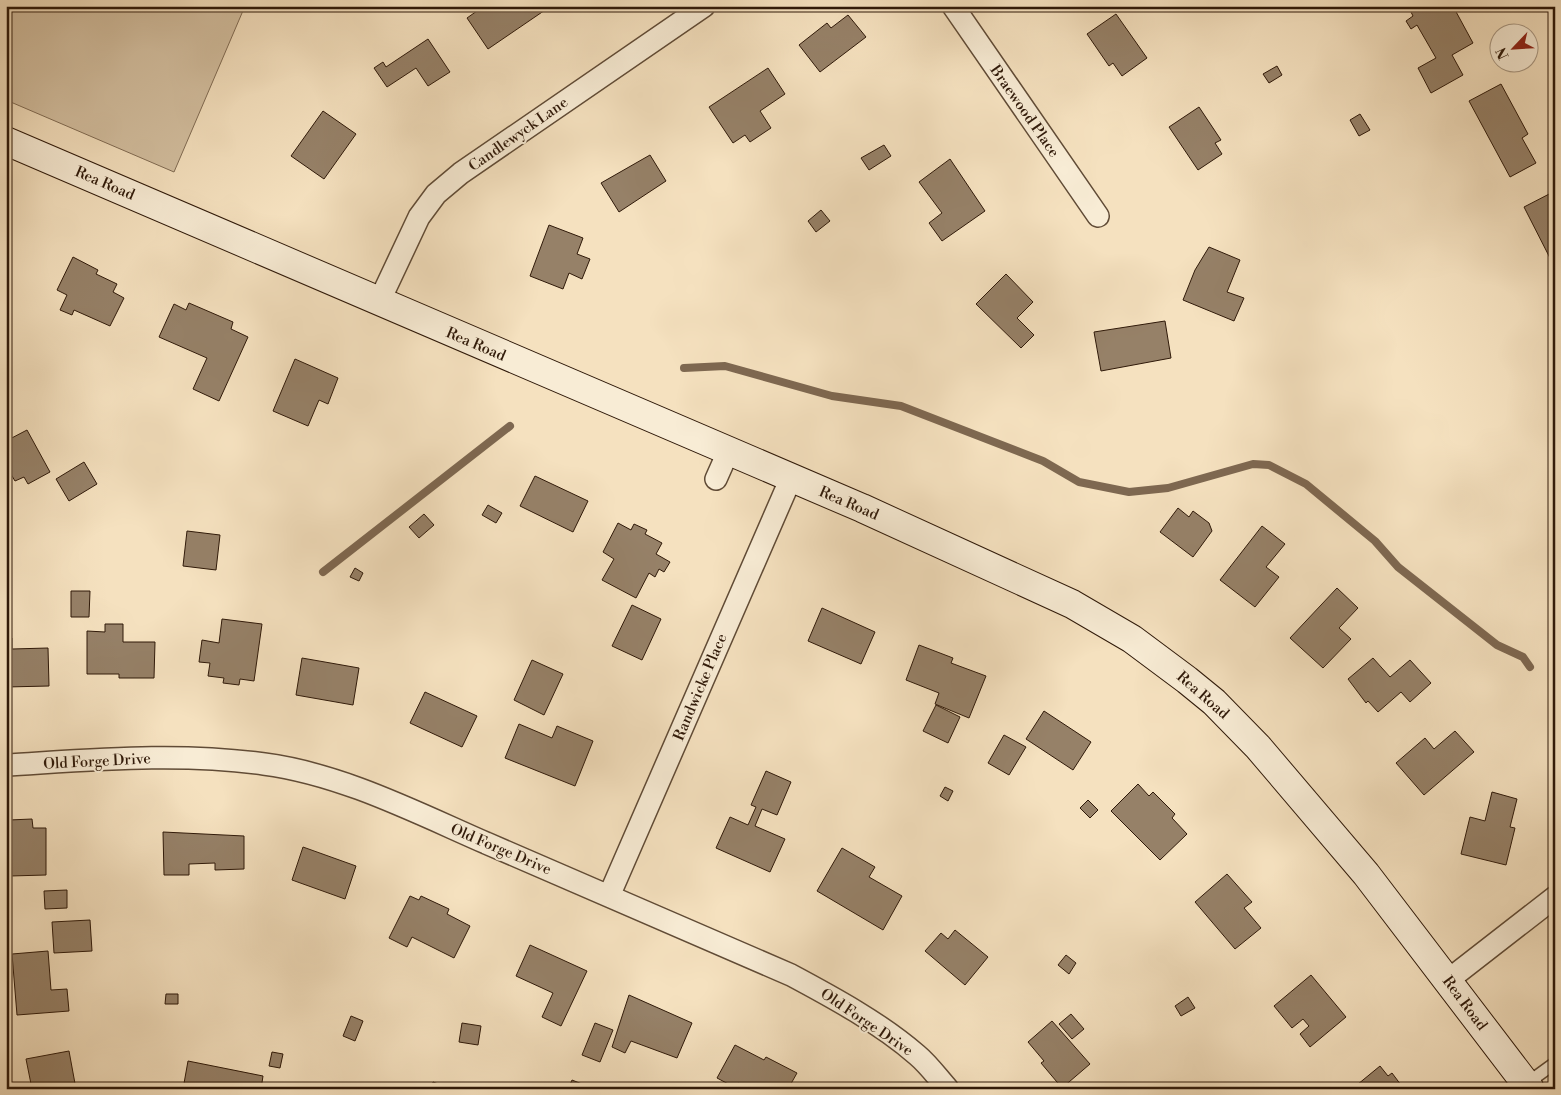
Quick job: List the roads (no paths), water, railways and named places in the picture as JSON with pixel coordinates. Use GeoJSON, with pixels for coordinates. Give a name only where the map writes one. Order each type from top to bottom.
{"type":"FeatureCollection","features":[{"type":"Feature","properties":{"kind":"main road","name":"Rea Road"},"geometry":{"type":"LineString","coordinates":[[6,141],[791,478],[1072,604],[1132,639],[1188,680],[1258,746],[1366,874],[1528,1087]]}},
{"type":"Feature","properties":{"kind":"street","name":"Candlewyck Lane"},"geometry":{"type":"LineString","coordinates":[[379,302],[419,217],[436,194],[461,173],[704,6]]}},
{"type":"Feature","properties":{"kind":"street","name":"Braewood Place"},"geometry":{"type":"LineString","coordinates":[[953,6],[1098,216]]}},
{"type":"Feature","properties":{"kind":"street"},"geometry":{"type":"LineString","coordinates":[[716,479],[728,452]]}},
{"type":"Feature","properties":{"kind":"street","name":"Randwicke Place"},"geometry":{"type":"LineString","coordinates":[[610,896],[791,478]]}},
{"type":"Feature","properties":{"kind":"street","name":"Old Forge Drive"},"geometry":{"type":"LineString","coordinates":[[6,765],[125,758],[199,757],[264,764],[300,771],[373,794],[792,974],[825,992],[888,1033],[918,1056],[948,1089]]}},
{"type":"Feature","properties":{"kind":"street"},"geometry":{"type":"LineString","coordinates":[[1447,981],[1555,896]]}},
{"type":"Feature","properties":{"kind":"lane"},"geometry":{"type":"LineString","coordinates":[[1528,1087],[1555,1062]]}},
{"type":"Feature","properties":{"kind":"waterway"},"geometry":{"type":"LineString","coordinates":[[684,368],[725,366],[832,396],[901,406],[1043,461],[1079,482],[1129,492],[1168,488],[1253,464],[1269,465],[1306,484],[1375,541],[1398,567],[1497,645],[1523,657],[1530,667]]}},
{"type":"Feature","properties":{"kind":"waterway"},"geometry":{"type":"LineString","coordinates":[[323,572],[510,426]]}}]}
